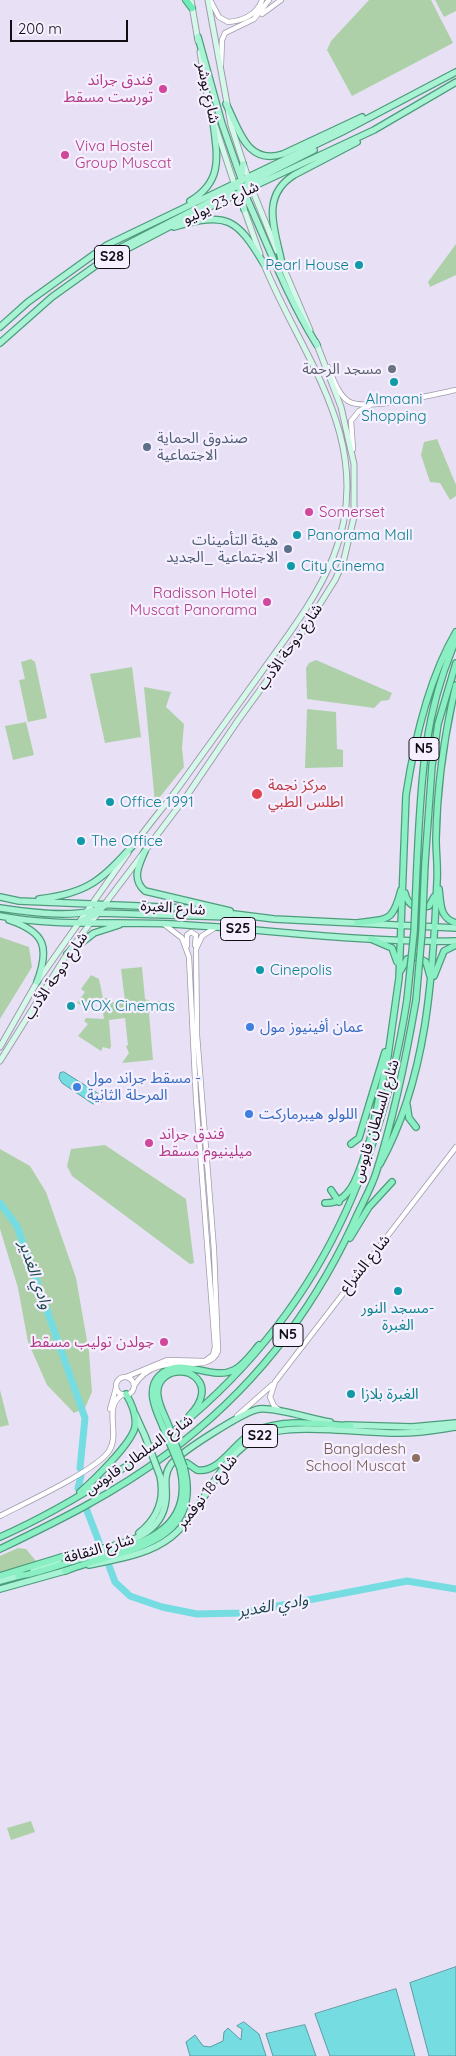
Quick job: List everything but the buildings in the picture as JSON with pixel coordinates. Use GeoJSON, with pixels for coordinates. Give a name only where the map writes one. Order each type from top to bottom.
{"type":"FeatureCollection","features":[{"type":"Feature","properties":{"kind":"highway"},"geometry":{"type":"LineString","coordinates":[[186,0],[192,8]]}},
{"type":"Feature","properties":{"kind":"highway"},"geometry":{"type":"LineString","coordinates":[[362,1173],[390,1040],[398,980],[404,881],[406,795],[410,770],[434,684],[456,632]]}},
{"type":"Feature","properties":{"kind":"highway","name":"شارع السلطان قابوس"},"geometry":{"type":"LineString","coordinates":[[0,1536],[31,1524],[73,1500],[155,1446],[224,1389],[261,1349],[290,1312],[335,1234],[362,1173],[395,1065],[407,1000],[414,932],[422,767],[427,732],[441,677],[456,640]]}},
{"type":"Feature","properties":{"kind":"highway","name":"شارع السلطان قابوس"},"geometry":{"type":"LineString","coordinates":[[0,1549],[82,1508],[146,1468],[184,1440],[233,1397],[270,1358],[318,1292],[336,1261],[376,1173],[404,1067],[416,1000],[432,766],[438,724],[456,663]]}},
{"type":"Feature","properties":{"kind":"highway"},"geometry":{"type":"LineString","coordinates":[[431,985],[437,879],[436,839],[442,750],[456,685]]}},
{"type":"Feature","properties":{"kind":"highway"},"geometry":{"type":"LineString","coordinates":[[437,879],[443,914],[447,919],[456,923]]}},
{"type":"Feature","properties":{"kind":"highway"},"geometry":{"type":"LineString","coordinates":[[404,881],[407,901],[417,908],[429,906],[436,893]]}},
{"type":"Feature","properties":{"kind":"highway"},"geometry":{"type":"LineString","coordinates":[[356,923],[379,920],[392,915],[398,904],[404,881]]}},
{"type":"Feature","properties":{"kind":"highway"},"geometry":{"type":"LineString","coordinates":[[371,939],[385,944],[393,950],[397,959],[398,980]]}},
{"type":"Feature","properties":{"kind":"highway"},"geometry":{"type":"LineString","coordinates":[[376,1173],[392,1143],[409,1093],[431,985],[441,955],[448,948],[456,946]]}},
{"type":"Feature","properties":{"kind":"highway"},"geometry":{"type":"LineString","coordinates":[[398,980],[404,963],[410,958],[417,957],[424,959],[428,965],[431,985]]}},
{"type":"Feature","properties":{"kind":"highway"},"geometry":{"type":"LineString","coordinates":[[351,1144],[359,1138],[390,1040]]}},
{"type":"Feature","properties":{"kind":"highway"},"geometry":{"type":"LineString","coordinates":[[409,1093],[408,1114],[411,1124],[416,1127]]}},
{"type":"Feature","properties":{"kind":"highway"},"geometry":{"type":"LineString","coordinates":[[325,1203],[339,1202],[349,1192],[371,1137]]}},
{"type":"Feature","properties":{"kind":"highway"},"geometry":{"type":"LineString","coordinates":[[336,1261],[369,1206],[392,1182]]}},
{"type":"Feature","properties":{"kind":"highway"},"geometry":{"type":"LineString","coordinates":[[332,1190],[339,1202]]}},
{"type":"Feature","properties":{"kind":"highway"},"geometry":{"type":"LineString","coordinates":[[18,1576],[130,1546],[156,1536],[173,1518],[180,1503],[183,1487],[183,1466],[152,1394],[156,1380],[161,1374],[170,1369],[183,1367],[217,1372],[234,1370],[290,1312]]}},
{"type":"Feature","properties":{"kind":"highway"},"geometry":{"type":"LineString","coordinates":[[65,1571],[138,1549],[165,1533],[180,1516],[186,1501],[188,1485],[179,1452],[166,1426],[158,1398],[160,1380],[171,1373],[177,1372],[194,1376],[202,1390],[201,1402],[155,1446]]}},
{"type":"Feature","properties":{"kind":"highway"},"geometry":{"type":"LineString","coordinates":[[73,1500],[100,1474],[131,1437],[135,1424],[133,1410],[124,1394]]}},
{"type":"Feature","properties":{"kind":"highway"},"geometry":{"type":"LineString","coordinates":[[183,1466],[197,1470],[212,1468],[247,1436],[280,1424],[351,1426]]}},
{"type":"Feature","properties":{"kind":"highway"},"geometry":{"type":"LineString","coordinates":[[0,1576],[78,1552],[90,1552]]}},
{"type":"Feature","properties":{"kind":"highway"},"geometry":{"type":"LineString","coordinates":[[50,1575],[52,1569],[71,1562]]}},
{"type":"Feature","properties":{"kind":"main road","name":"شارع بوشر"},"geometry":{"type":"LineString","coordinates":[[191,0],[213,121],[235,185]]}},
{"type":"Feature","properties":{"kind":"main road","name":"شارع بوشر"},"geometry":{"type":"LineString","coordinates":[[209,0],[226,104],[250,183]]}},
{"type":"Feature","properties":{"kind":"main road"},"geometry":{"type":"LineString","coordinates":[[198,37],[222,124],[241,180]]}},
{"type":"Feature","properties":{"kind":"main road","name":"شارع 23 يوليو"},"geometry":{"type":"LineString","coordinates":[[250,183],[456,72]]}},
{"type":"Feature","properties":{"kind":"main road","name":"شارع 23 يوليو"},"geometry":{"type":"LineString","coordinates":[[250,183],[266,182],[374,130],[456,82]]}},
{"type":"Feature","properties":{"kind":"main road"},"geometry":{"type":"LineString","coordinates":[[226,104],[243,141],[252,150],[269,157],[308,143],[415,95]]}},
{"type":"Feature","properties":{"kind":"main road"},"geometry":{"type":"LineString","coordinates":[[157,220],[195,198],[212,180],[217,162],[213,121]]}},
{"type":"Feature","properties":{"kind":"main road"},"geometry":{"type":"LineString","coordinates":[[282,264],[272,221],[273,202],[277,190],[284,181],[352,145],[374,130]]}},
{"type":"Feature","properties":{"kind":"main road"},"geometry":{"type":"LineString","coordinates":[[241,180],[243,164]]}},
{"type":"Feature","properties":{"kind":"main road"},"geometry":{"type":"LineString","coordinates":[[241,180],[250,183],[241,193]]}},
{"type":"Feature","properties":{"kind":"main road","name":"شارع 23 يوليو"},"geometry":{"type":"LineString","coordinates":[[0,343],[52,297],[98,264],[127,245],[241,180]]}},
{"type":"Feature","properties":{"kind":"main road","name":"شارع دوحة الأدب"},"geometry":{"type":"LineString","coordinates":[[0,1061],[67,954],[102,913],[303,631],[335,580],[349,543],[354,517],[352,455],[341,407],[250,183]]}},
{"type":"Feature","properties":{"kind":"main road"},"geometry":{"type":"LineString","coordinates":[[235,185],[241,193],[280,277],[317,345]]}},
{"type":"Feature","properties":{"kind":"main road","name":"شارع 23 يوليو"},"geometry":{"type":"LineString","coordinates":[[0,327],[28,302],[95,252],[157,220],[235,185]]}},
{"type":"Feature","properties":{"kind":"main road"},"geometry":{"type":"LineString","coordinates":[[241,193],[244,209]]}},
{"type":"Feature","properties":{"kind":"main road","name":"شارع 23 يوليو"},"geometry":{"type":"LineString","coordinates":[[98,264],[241,193]]}},
{"type":"Feature","properties":{"kind":"main road","name":"شارع دوحة الأدب"},"geometry":{"type":"LineString","coordinates":[[0,1047],[37,982],[137,841],[180,786],[314,600],[332,563],[343,526],[347,484],[340,434],[314,372],[264,264],[244,209]]}},
{"type":"Feature","properties":{"kind":"main road"},"geometry":{"type":"LineString","coordinates":[[160,232],[204,219],[224,220],[237,227],[250,240],[264,264]]}},
{"type":"Feature","properties":{"kind":"main road"},"geometry":{"type":"LineString","coordinates":[[19,901],[65,895],[91,885],[108,873],[137,841]]}},
{"type":"Feature","properties":{"kind":"main road"},"geometry":{"type":"LineString","coordinates":[[145,851],[136,876],[139,884],[145,891],[257,917]]}},
{"type":"Feature","properties":{"kind":"main road","name":"شارع الغبرة"},"geometry":{"type":"LineString","coordinates":[[0,897],[19,901],[186,908],[257,917],[456,928]]}},
{"type":"Feature","properties":{"kind":"main road"},"geometry":{"type":"LineString","coordinates":[[0,908],[32,912],[86,913],[97,911],[107,904]]}},
{"type":"Feature","properties":{"kind":"main road"},"geometry":{"type":"LineString","coordinates":[[80,921],[89,916],[102,913],[257,917]]}},
{"type":"Feature","properties":{"kind":"main road"},"geometry":{"type":"LineString","coordinates":[[102,913],[101,918],[104,922]]}},
{"type":"Feature","properties":{"kind":"main road"},"geometry":{"type":"LineString","coordinates":[[0,916],[30,928],[40,939],[44,956],[37,982]]}},
{"type":"Feature","properties":{"kind":"main road","name":"شارع الغبرة"},"geometry":{"type":"LineString","coordinates":[[0,916],[36,920],[216,927],[371,939],[456,941]]}},
{"type":"Feature","properties":{"kind":"main road"},"geometry":{"type":"LineString","coordinates":[[67,954],[101,930],[128,923]]}},
{"type":"Feature","properties":{"kind":"main road"},"geometry":{"type":"LineString","coordinates":[[112,1546],[134,1537],[152,1521],[162,1498],[160,1476],[133,1410]]}},
{"type":"Feature","properties":{"kind":"main road","name":"S22"},"geometry":{"type":"LineString","coordinates":[[226,1424],[256,1410],[284,1413],[351,1426],[412,1427],[456,1422]]}},
{"type":"Feature","properties":{"kind":"main road","name":"شارع الثقافة"},"geometry":{"type":"LineString","coordinates":[[0,1582],[90,1552],[137,1539],[151,1529],[164,1506],[166,1475],[171,1464],[226,1424]]}},
{"type":"Feature","properties":{"kind":"main road","name":"شارع 18 نوفمبر"},"geometry":{"type":"LineString","coordinates":[[50,1575],[142,1552],[166,1541],[184,1524],[231,1458],[244,1446],[265,1434],[297,1428],[398,1433],[456,1427]]}},
{"type":"Feature","properties":{"kind":"main road","name":"شارع الثقافة"},"geometry":{"type":"LineString","coordinates":[[0,1589],[50,1575]]}},
{"type":"Feature","properties":{"kind":"street"},"geometry":{"type":"LineString","coordinates":[[209,0],[219,17],[228,22],[251,14],[259,7],[262,0]]}},
{"type":"Feature","properties":{"kind":"street"},"geometry":{"type":"LineString","coordinates":[[248,22],[260,14],[269,0]]}},
{"type":"Feature","properties":{"kind":"street"},"geometry":{"type":"LineString","coordinates":[[221,65],[222,40],[225,33],[231,28],[259,18],[281,0]]}},
{"type":"Feature","properties":{"kind":"street"},"geometry":{"type":"LineString","coordinates":[[322,357],[342,395],[348,402],[357,405],[373,405],[456,390]]}},
{"type":"Feature","properties":{"kind":"street"},"geometry":{"type":"LineString","coordinates":[[352,455],[351,421],[359,411],[373,405]]}},
{"type":"Feature","properties":{"kind":"street"},"geometry":{"type":"LineString","coordinates":[[164,924],[180,935],[187,948]]}},
{"type":"Feature","properties":{"kind":"street"},"geometry":{"type":"LineString","coordinates":[[196,949],[202,936],[216,927]]}},
{"type":"Feature","properties":{"kind":"street"},"geometry":{"type":"LineString","coordinates":[[0,1516],[48,1492],[102,1458],[112,1444],[113,1406],[117,1399],[131,1392],[143,1374],[158,1366],[178,1363],[199,1365],[208,1363],[216,1357],[219,1347],[198,1035],[196,935],[192,932],[187,935],[187,948],[216,1347],[213,1355],[205,1361],[167,1360],[118,1381],[109,1412],[112,1428]]}},
{"type":"Feature","properties":{"kind":"street","name":"شارع الشراع"},"geometry":{"type":"LineString","coordinates":[[226,1424],[275,1382],[456,1147]]}},
{"type":"Feature","properties":{"kind":"street"},"geometry":{"type":"LineString","coordinates":[[126,1377],[131,1380],[134,1386]]}},
{"type":"Feature","properties":{"kind":"street"},"geometry":{"type":"LineString","coordinates":[[275,1382],[271,1389],[271,1402],[284,1413]]}},
{"type":"Feature","properties":{"kind":"street"},"geometry":{"type":"LineString","coordinates":[[116,1387],[124,1394]]}},
{"type":"Feature","properties":{"kind":"shaded area"},"geometry":{"type":"Polygon","coordinates":[[[369,0],[431,0],[453,43],[352,96],[327,50],[331,41],[369,0]]]}},
{"type":"Feature","properties":{"kind":"shaded area"},"geometry":{"type":"Polygon","coordinates":[[[435,0],[456,0],[456,11],[444,17],[435,0]]]}},
{"type":"Feature","properties":{"kind":"shaded area"},"geometry":{"type":"Polygon","coordinates":[[[456,244],[456,275],[430,287],[428,282],[456,244]]]}},
{"type":"Feature","properties":{"kind":"shaded area"},"geometry":{"type":"Polygon","coordinates":[[[437,439],[456,485],[456,496],[450,500],[440,483],[430,482],[421,455],[424,442],[437,439]]]}},
{"type":"Feature","properties":{"kind":"shaded area"},"geometry":{"type":"Polygon","coordinates":[[[31,659],[35,662],[47,718],[28,722],[19,680],[25,679],[21,662],[31,659]]]}},
{"type":"Feature","properties":{"kind":"shaded area"},"geometry":{"type":"Polygon","coordinates":[[[316,660],[392,693],[389,700],[381,701],[374,708],[307,699],[306,668],[309,663],[316,660]]]}},
{"type":"Feature","properties":{"kind":"shaded area"},"geometry":{"type":"Polygon","coordinates":[[[132,667],[141,737],[105,743],[90,674],[132,667]]]}},
{"type":"Feature","properties":{"kind":"shaded area"},"geometry":{"type":"Polygon","coordinates":[[[144,687],[171,692],[166,707],[184,724],[182,748],[184,767],[155,803],[144,687]]]}},
{"type":"Feature","properties":{"kind":"shaded area"},"geometry":{"type":"Polygon","coordinates":[[[307,709],[336,712],[337,749],[343,750],[343,767],[305,768],[307,709]]]}},
{"type":"Feature","properties":{"kind":"shaded area"},"geometry":{"type":"Polygon","coordinates":[[[26,722],[34,755],[13,760],[5,726],[26,722]]]}},
{"type":"Feature","properties":{"kind":"shaded area"},"geometry":{"type":"Polygon","coordinates":[[[0,937],[29,947],[32,967],[0,1019],[0,937]]]}},
{"type":"Feature","properties":{"kind":"shaded area"},"geometry":{"type":"Polygon","coordinates":[[[142,967],[145,999],[152,1002],[160,1001],[161,1012],[149,1013],[153,1060],[122,1063],[129,1053],[126,1046],[128,1045],[125,1018],[109,1020],[111,1046],[110,1049],[103,1047],[101,1051],[78,1036],[88,1024],[84,1021],[86,1018],[104,1019],[101,1001],[81,1005],[77,1003],[85,992],[81,989],[91,975],[99,979],[103,998],[107,998],[107,1003],[125,1001],[121,969],[142,967]]]}},
{"type":"Feature","properties":{"kind":"shaded area"},"geometry":{"type":"Polygon","coordinates":[[[64,1072],[102,1096],[102,1102],[93,1104],[62,1083],[59,1078],[60,1073],[64,1072]]]}},
{"type":"Feature","properties":{"kind":"shaded area"},"geometry":{"type":"Polygon","coordinates":[[[105,1145],[186,1199],[194,1263],[190,1264],[72,1176],[67,1166],[71,1149],[105,1145]]]}},
{"type":"Feature","properties":{"kind":"shaded area"},"geometry":{"type":"Polygon","coordinates":[[[0,1149],[30,1166],[46,1192],[76,1278],[89,1352],[92,1392],[85,1408],[74,1413],[47,1385],[28,1342],[18,1288],[0,1229],[0,1149]]]}},
{"type":"Feature","properties":{"kind":"shaded area"},"geometry":{"type":"Polygon","coordinates":[[[0,1390],[9,1425],[0,1427],[0,1390]]]}},
{"type":"Feature","properties":{"kind":"shaded area"},"geometry":{"type":"Polygon","coordinates":[[[18,1548],[26,1549],[36,1561],[0,1573],[0,1556],[18,1548]]]}},
{"type":"Feature","properties":{"kind":"shaded area"},"geometry":{"type":"Polygon","coordinates":[[[31,1821],[35,1832],[11,1840],[7,1828],[31,1821]]]}},
{"type":"Feature","properties":{"kind":"shaded area"},"geometry":{"type":"Polygon","coordinates":[[[456,1967],[456,2056],[429,2056],[410,1983],[456,1967]]]}},
{"type":"Feature","properties":{"kind":"shaded area"},"geometry":{"type":"Polygon","coordinates":[[[396,1989],[415,2056],[330,2056],[315,2014],[396,1989]]]}},
{"type":"Feature","properties":{"kind":"shaded area"},"geometry":{"type":"Polygon","coordinates":[[[244,2022],[259,2034],[266,2056],[190,2056],[186,2042],[195,2035],[203,2046],[210,2047],[223,2041],[224,2032],[228,2028],[241,2040],[242,2029],[237,2026],[244,2022]]]}},
{"type":"Feature","properties":{"kind":"shaded area"},"geometry":{"type":"Polygon","coordinates":[[[305,2025],[316,2056],[273,2056],[266,2034],[305,2025]]]}},
{"type":"Feature","properties":{"kind":"waterway","name":"وادي الغدير"},"geometry":{"type":"LineString","coordinates":[[0,1203],[17,1226],[85,1418],[80,1468]]}},
{"type":"Feature","properties":{"kind":"waterway","name":"وادي الغدير"},"geometry":{"type":"LineString","coordinates":[[78,1488],[81,1476]]}},
{"type":"Feature","properties":{"kind":"waterway","name":"وادي الغدير"},"geometry":{"type":"LineString","coordinates":[[86,1508],[99,1542]]}},
{"type":"Feature","properties":{"kind":"waterway","name":"وادي الغدير"},"geometry":{"type":"LineString","coordinates":[[108,1563],[115,1582],[130,1596],[162,1607],[197,1614],[241,1613],[407,1581],[456,1589]]}},
{"type":"Feature","properties":{"kind":"place","name":"فندق جراند تورست مسقط"},"geometry":{"type":"Point","coordinates":[163,89]}},
{"type":"Feature","properties":{"kind":"place","name":"Viva Hostel Group Muscat"},"geometry":{"type":"Point","coordinates":[65,155]}},
{"type":"Feature","properties":{"kind":"place","name":"Pearl House"},"geometry":{"type":"Point","coordinates":[359,265]}},
{"type":"Feature","properties":{"kind":"place","name":"مسجد الرحمة"},"geometry":{"type":"Point","coordinates":[392,369]}},
{"type":"Feature","properties":{"kind":"place","name":"Almaani Shopping"},"geometry":{"type":"Point","coordinates":[394,382]}},
{"type":"Feature","properties":{"kind":"place","name":"صندوق الحماية الاجتماعية"},"geometry":{"type":"Point","coordinates":[147,447]}},
{"type":"Feature","properties":{"kind":"place","name":"Somerset"},"geometry":{"type":"Point","coordinates":[309,512]}},
{"type":"Feature","properties":{"kind":"place","name":"Panorama Mall"},"geometry":{"type":"Point","coordinates":[297,535]}},
{"type":"Feature","properties":{"kind":"place","name":"هيئة التأمينات الاجتماعية _الجديد"},"geometry":{"type":"Point","coordinates":[288,549]}},
{"type":"Feature","properties":{"kind":"place","name":"City Cinema"},"geometry":{"type":"Point","coordinates":[291,566]}},
{"type":"Feature","properties":{"kind":"place","name":"Radisson Hotel Muscat Panorama"},"geometry":{"type":"Point","coordinates":[267,602]}},
{"type":"Feature","properties":{"kind":"place","name":"مركز نجمة اطلس الطبي"},"geometry":{"type":"Point","coordinates":[257,794]}},
{"type":"Feature","properties":{"kind":"place","name":"Office 1991"},"geometry":{"type":"Point","coordinates":[110,802]}},
{"type":"Feature","properties":{"kind":"place","name":"The Office"},"geometry":{"type":"Point","coordinates":[81,841]}},
{"type":"Feature","properties":{"kind":"place","name":"Cinepolis"},"geometry":{"type":"Point","coordinates":[260,970]}},
{"type":"Feature","properties":{"kind":"place","name":"VOX Cinemas"},"geometry":{"type":"Point","coordinates":[71,1006]}},
{"type":"Feature","properties":{"kind":"place","name":"عمان أفينيوز مول"},"geometry":{"type":"Point","coordinates":[250,1027]}},
{"type":"Feature","properties":{"kind":"place","name":"مسقط جراند مول - المرحلة الثانية"},"geometry":{"type":"Point","coordinates":[77,1087]}},
{"type":"Feature","properties":{"kind":"place","name":"اللولو هيبرماركت"},"geometry":{"type":"Point","coordinates":[249,1114]}},
{"type":"Feature","properties":{"kind":"place","name":"فندق جراند ميلينيوم مسقط"},"geometry":{"type":"Point","coordinates":[149,1143]}},
{"type":"Feature","properties":{"kind":"place","name":"مسجد النور- الغبرة"},"geometry":{"type":"Point","coordinates":[398,1291]}},
{"type":"Feature","properties":{"kind":"place","name":"جولدن توليب مسقط"},"geometry":{"type":"Point","coordinates":[164,1342]}},
{"type":"Feature","properties":{"kind":"place","name":"الغبرة بلازا"},"geometry":{"type":"Point","coordinates":[351,1394]}},
{"type":"Feature","properties":{"kind":"place","name":"Bangladesh School Muscat"},"geometry":{"type":"Point","coordinates":[416,1458]}}]}
